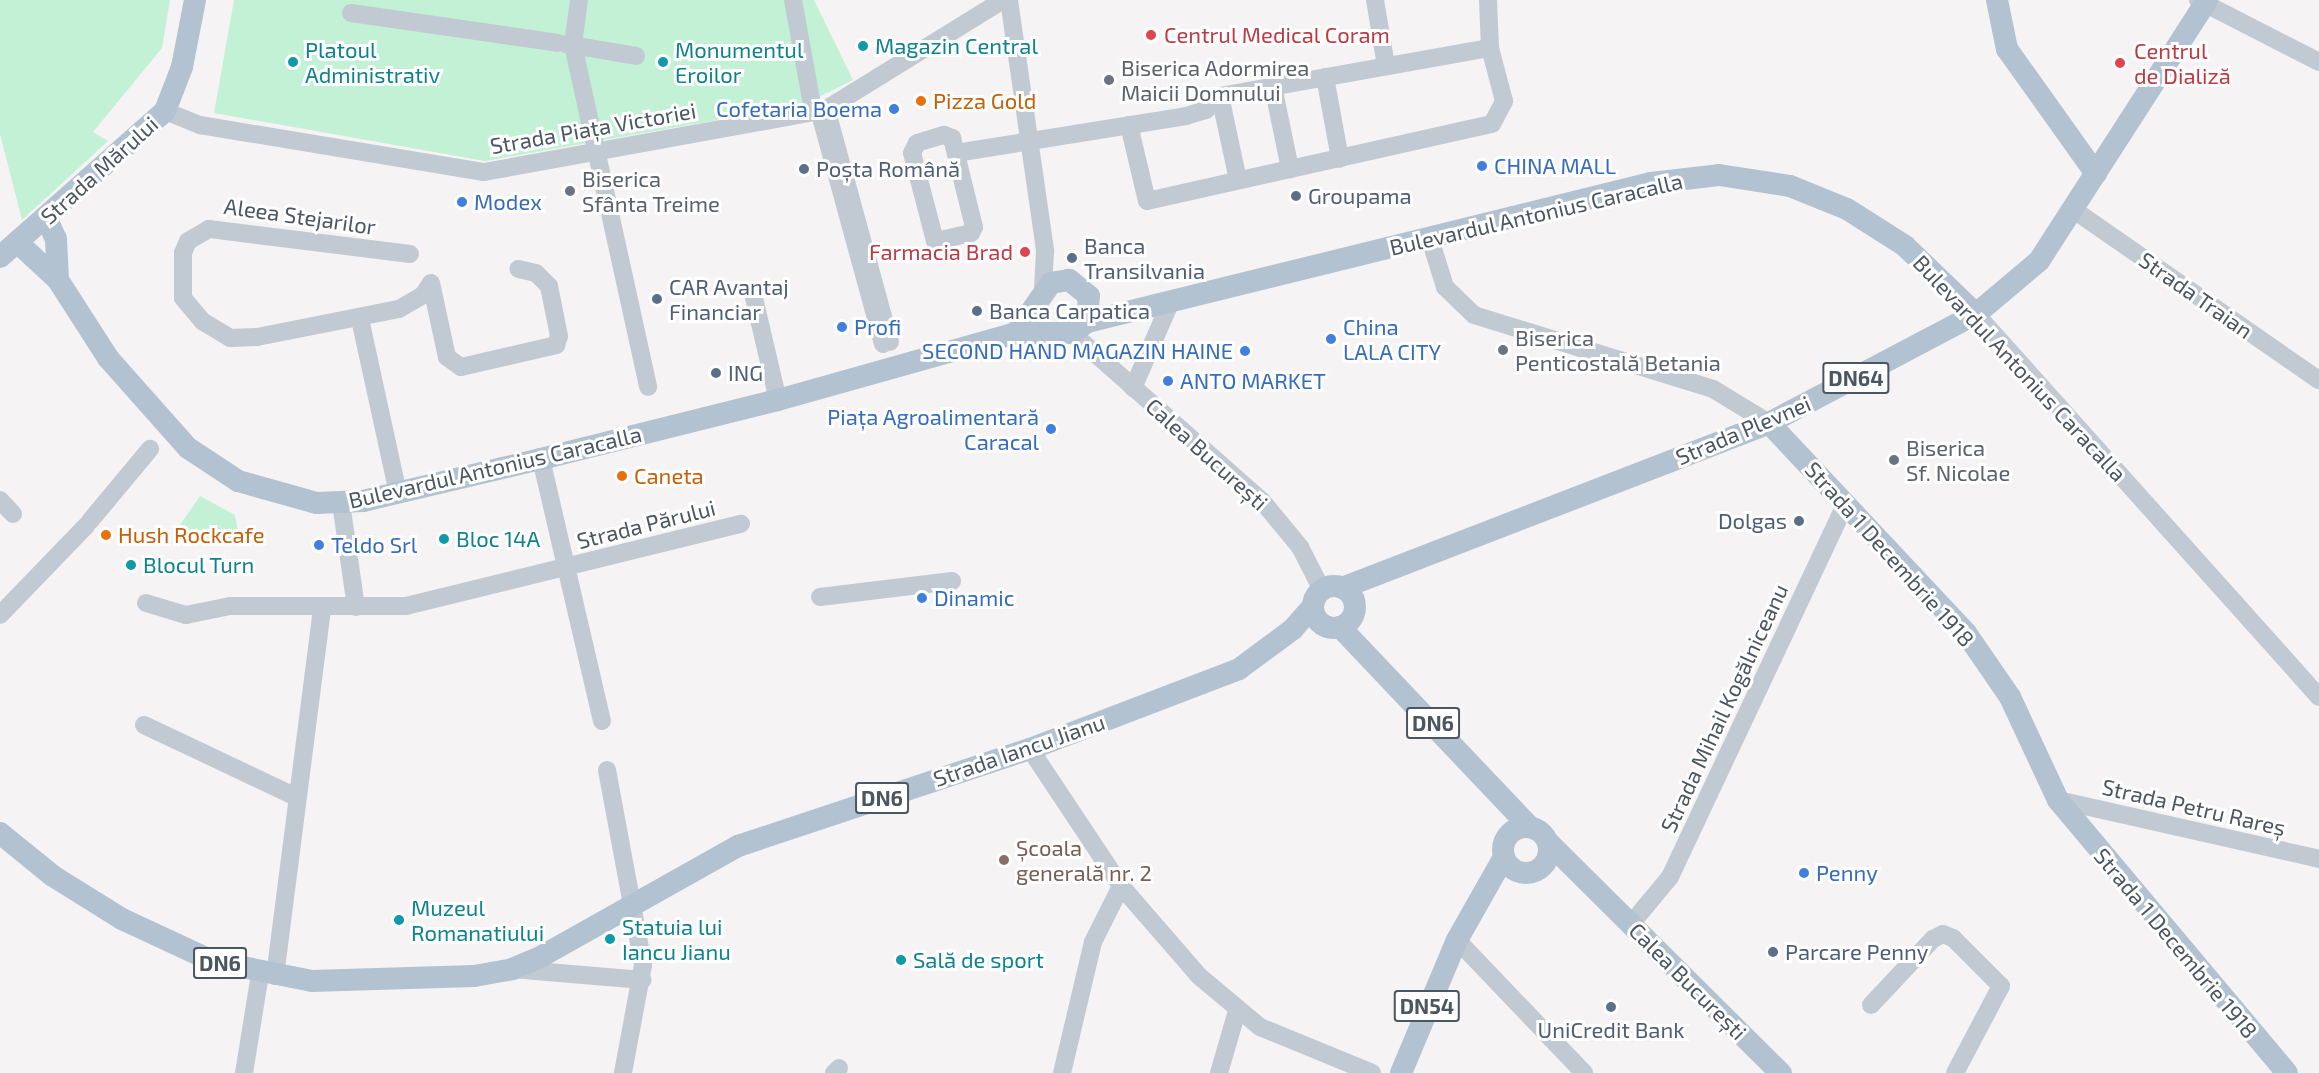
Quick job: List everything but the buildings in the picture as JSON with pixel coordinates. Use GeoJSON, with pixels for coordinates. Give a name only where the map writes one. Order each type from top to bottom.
{"type":"FeatureCollection","features":[{"type":"Feature","properties":{"kind":"main road","name":"Strada Mărului"},"geometry":{"type":"LineString","coordinates":[[0,257],[165,111],[182,67],[195,0]]}},
{"type":"Feature","properties":{"kind":"main road"},"geometry":{"type":"LineString","coordinates":[[1997,0],[2007,49],[2096,174]]}},
{"type":"Feature","properties":{"kind":"main road","name":"Strada Plevnei"},"geometry":{"type":"LineString","coordinates":[[1334,607],[1371,578],[1769,423],[1976,314],[2025,277],[2073,210],[2203,1]]}},
{"type":"Feature","properties":{"kind":"main road","name":"Bulevardul Antonius Caracalla"},"geometry":{"type":"LineString","coordinates":[[17,242],[58,280],[108,358],[188,448],[211,466],[266,492],[341,503],[398,493],[778,400],[1016,333],[1070,329],[1120,309],[1172,301],[1651,183],[1719,176],[1756,178],[1821,197],[1875,225],[1930,268],[1976,314]]}},
{"type":"Feature","properties":{"kind":"main road","name":"Bulevardul Antonius Caracalla"},"geometry":{"type":"LineString","coordinates":[[46,217],[56,239],[58,280]]}},
{"type":"Feature","properties":{"kind":"main road"},"geometry":{"type":"LineString","coordinates":[[1016,333],[1040,297],[1069,280],[1089,296],[1120,309]]}},
{"type":"Feature","properties":{"kind":"main road"},"geometry":{"type":"LineString","coordinates":[[1040,297],[1040,320],[1070,329],[1089,296]]}},
{"type":"Feature","properties":{"kind":"main road","name":"Strada 1 Decembrie 1918"},"geometry":{"type":"LineString","coordinates":[[1769,423],[1944,607],[1995,674],[2058,800],[2287,1073]]}},
{"type":"Feature","properties":{"kind":"main road","name":"Strada Iancu Jianu"},"geometry":{"type":"LineString","coordinates":[[0,833],[53,876],[122,919],[212,961],[268,975],[402,981],[513,969],[738,846],[1030,749],[1239,669],[1293,629],[1334,607]]}},
{"type":"Feature","properties":{"kind":"main road","name":"Calea București"},"geometry":{"type":"LineString","coordinates":[[1334,607],[1358,641],[1508,804],[1519,830],[1549,843],[1781,1073]]}},
{"type":"Feature","properties":{"kind":"main road","name":"DN6"},"geometry":{"type":"LineString","coordinates":[[1504,857],[1519,830]]}},
{"type":"Feature","properties":{"kind":"main road"},"geometry":{"type":"LineString","coordinates":[[1489,890],[1547,862],[1549,843]]}},
{"type":"Feature","properties":{"kind":"main road"},"geometry":{"type":"LineString","coordinates":[[1504,857],[1530,872]]}},
{"type":"Feature","properties":{"kind":"main road","name":"DN54"},"geometry":{"type":"LineString","coordinates":[[1401,1073],[1457,940],[1489,890],[1504,857]]}},
{"type":"Feature","properties":{"kind":"main road","name":"Calea București"},"geometry":{"type":"LineString","coordinates":[[1530,872],[1564,874],[1595,888]]}},
{"type":"Feature","properties":{"kind":"street"},"geometry":{"type":"LineString","coordinates":[[579,0],[566,44],[599,152],[648,387]]}},
{"type":"Feature","properties":{"kind":"street"},"geometry":{"type":"LineString","coordinates":[[793,0],[811,99]]}},
{"type":"Feature","properties":{"kind":"street","name":"Strada Piața Victoriei"},"geometry":{"type":"LineString","coordinates":[[165,111],[200,124],[484,172],[825,110],[1003,0]]}},
{"type":"Feature","properties":{"kind":"street"},"geometry":{"type":"LineString","coordinates":[[1009,0],[1026,142],[1045,251],[1040,297]]}},
{"type":"Feature","properties":{"kind":"street"},"geometry":{"type":"LineString","coordinates":[[1375,0],[1386,66]]}},
{"type":"Feature","properties":{"kind":"street"},"geometry":{"type":"LineString","coordinates":[[1129,125],[1147,201],[1492,124],[1504,110],[1490,48],[1488,0]]}},
{"type":"Feature","properties":{"kind":"street"},"geometry":{"type":"LineString","coordinates":[[2203,1],[2319,62]]}},
{"type":"Feature","properties":{"kind":"street"},"geometry":{"type":"LineString","coordinates":[[351,13],[636,56]]}},
{"type":"Feature","properties":{"kind":"street"},"geometry":{"type":"LineString","coordinates":[[956,153],[1206,110],[1220,96],[1490,48]]}},
{"type":"Feature","properties":{"kind":"street"},"geometry":{"type":"LineString","coordinates":[[1325,77],[1340,159]]}},
{"type":"Feature","properties":{"kind":"street"},"geometry":{"type":"LineString","coordinates":[[1273,86],[1290,169]]}},
{"type":"Feature","properties":{"kind":"street"},"geometry":{"type":"LineString","coordinates":[[1220,96],[1238,180]]}},
{"type":"Feature","properties":{"kind":"street"},"geometry":{"type":"LineString","coordinates":[[829,119],[887,343],[822,121],[829,119]]}},
{"type":"Feature","properties":{"kind":"street"},"geometry":{"type":"LineString","coordinates":[[950,135],[956,153],[973,230],[935,241],[913,147],[950,135]]}},
{"type":"Feature","properties":{"kind":"street","name":"Strada Traian"},"geometry":{"type":"LineString","coordinates":[[2073,210],[2319,380]]}},
{"type":"Feature","properties":{"kind":"street","name":"Aleea Stejarilor"},"geometry":{"type":"LineString","coordinates":[[410,254],[299,243],[222,227],[198,232],[183,254],[183,298],[202,321],[231,338],[360,319],[413,303],[431,283],[452,365],[548,349],[559,336],[549,286],[543,277],[518,269]]}},
{"type":"Feature","properties":{"kind":"street","name":"Strada 1 Decembrie 1918"},"geometry":{"type":"LineString","coordinates":[[1430,239],[1445,287],[1474,315],[1713,389],[1769,423]]}},
{"type":"Feature","properties":{"kind":"street"},"geometry":{"type":"LineString","coordinates":[[1045,251],[1069,280]]}},
{"type":"Feature","properties":{"kind":"street"},"geometry":{"type":"LineString","coordinates":[[754,298],[778,400]]}},
{"type":"Feature","properties":{"kind":"street"},"geometry":{"type":"LineString","coordinates":[[1133,388],[1172,301]]}},
{"type":"Feature","properties":{"kind":"street","name":"Bulevardul Antonius Caracalla"},"geometry":{"type":"LineString","coordinates":[[1976,314],[2319,697]]}},
{"type":"Feature","properties":{"kind":"street"},"geometry":{"type":"LineString","coordinates":[[360,319],[398,493]]}},
{"type":"Feature","properties":{"kind":"street","name":"Calea București"},"geometry":{"type":"LineString","coordinates":[[1070,329],[1280,520],[1334,607]]}},
{"type":"Feature","properties":{"kind":"street"},"geometry":{"type":"LineString","coordinates":[[0,615],[89,522],[150,448]]}},
{"type":"Feature","properties":{"kind":"street","name":"Strada Părului"},"geometry":{"type":"LineString","coordinates":[[541,459],[564,569],[602,721]]}},
{"type":"Feature","properties":{"kind":"street"},"geometry":{"type":"LineString","coordinates":[[0,500],[13,514]]}},
{"type":"Feature","properties":{"kind":"street"},"geometry":{"type":"LineString","coordinates":[[341,503],[356,607]]}},
{"type":"Feature","properties":{"kind":"street","name":"Strada Mihail Kogălniceanu"},"geometry":{"type":"LineString","coordinates":[[1630,924],[1670,877],[1846,503]]}},
{"type":"Feature","properties":{"kind":"street","name":"Strada Părului"},"geometry":{"type":"LineString","coordinates":[[146,603],[186,615],[230,606],[322,608],[406,606],[741,524]]}},
{"type":"Feature","properties":{"kind":"street"},"geometry":{"type":"LineString","coordinates":[[820,597],[952,581]]}},
{"type":"Feature","properties":{"kind":"street"},"geometry":{"type":"LineString","coordinates":[[244,1073],[268,975],[322,608]]}},
{"type":"Feature","properties":{"kind":"street"},"geometry":{"type":"LineString","coordinates":[[144,725],[296,797]]}},
{"type":"Feature","properties":{"kind":"street"},"geometry":{"type":"LineString","coordinates":[[1030,749],[1121,886],[1199,976],[1237,1011],[1281,1039],[1372,1073]]}},
{"type":"Feature","properties":{"kind":"street"},"geometry":{"type":"LineString","coordinates":[[607,770],[643,980],[623,1073]]}},
{"type":"Feature","properties":{"kind":"street","name":"Strada Petru Rareș"},"geometry":{"type":"LineString","coordinates":[[2058,800],[2319,859]]}},
{"type":"Feature","properties":{"kind":"street"},"geometry":{"type":"LineString","coordinates":[[1062,1073],[1093,942],[1121,886]]}},
{"type":"Feature","properties":{"kind":"street"},"geometry":{"type":"LineString","coordinates":[[1871,1005],[1933,939],[1942,934],[1953,938],[2001,986],[1955,1073]]}},
{"type":"Feature","properties":{"kind":"street"},"geometry":{"type":"LineString","coordinates":[[1457,940],[1584,1073]]}},
{"type":"Feature","properties":{"kind":"street","name":"Strada Iancu Jianu"},"geometry":{"type":"LineString","coordinates":[[513,969],[643,980]]}},
{"type":"Feature","properties":{"kind":"street"},"geometry":{"type":"LineString","coordinates":[[1219,1073],[1237,1011]]}},
{"type":"Feature","properties":{"kind":"green space"},"geometry":{"type":"Polygon","coordinates":[[[0,0],[170,0],[162,48],[93,132],[108,141],[22,220],[0,134],[0,0]]]}},
{"type":"Feature","properties":{"kind":"green space"},"geometry":{"type":"Polygon","coordinates":[[[234,0],[814,0],[853,80],[803,105],[485,161],[214,113],[234,0]]]}},
{"type":"Feature","properties":{"kind":"green space"},"geometry":{"type":"Polygon","coordinates":[[[200,496],[235,515],[239,538],[196,542],[178,528],[200,496]]]}},
{"type":"Feature","properties":{"kind":"place","name":"Centrul Medical Coram"},"geometry":{"type":"Point","coordinates":[1151,35]}},
{"type":"Feature","properties":{"kind":"place","name":"Magazin Central"},"geometry":{"type":"Point","coordinates":[863,46]}},
{"type":"Feature","properties":{"kind":"place","name":"Platoul Administrativ"},"geometry":{"type":"Point","coordinates":[293,62]}},
{"type":"Feature","properties":{"kind":"place","name":"Monumentul Eroilor"},"geometry":{"type":"Point","coordinates":[663,62]}},
{"type":"Feature","properties":{"kind":"place","name":"Centrul de Dializă"},"geometry":{"type":"Point","coordinates":[2120,63]}},
{"type":"Feature","properties":{"kind":"place","name":"Biserica Adormirea Maicii Domnului"},"geometry":{"type":"Point","coordinates":[1109,80]}},
{"type":"Feature","properties":{"kind":"place","name":"Pizza Gold"},"geometry":{"type":"Point","coordinates":[921,101]}},
{"type":"Feature","properties":{"kind":"place","name":"Cofetaria Boema"},"geometry":{"type":"Point","coordinates":[894,109]}},
{"type":"Feature","properties":{"kind":"place","name":"CHINA MALL"},"geometry":{"type":"Point","coordinates":[1482,166]}},
{"type":"Feature","properties":{"kind":"place","name":"Poșta Română"},"geometry":{"type":"Point","coordinates":[804,169]}},
{"type":"Feature","properties":{"kind":"place","name":"Biserica Sfânta Treime"},"geometry":{"type":"Point","coordinates":[570,191]}},
{"type":"Feature","properties":{"kind":"place","name":"Groupama"},"geometry":{"type":"Point","coordinates":[1296,196]}},
{"type":"Feature","properties":{"kind":"place","name":"Modex"},"geometry":{"type":"Point","coordinates":[462,202]}},
{"type":"Feature","properties":{"kind":"place","name":"Farmacia Brad"},"geometry":{"type":"Point","coordinates":[1025,252]}},
{"type":"Feature","properties":{"kind":"place","name":"Banca Transilvania"},"geometry":{"type":"Point","coordinates":[1072,258]}},
{"type":"Feature","properties":{"kind":"place","name":"CAR Avantaj Financiar"},"geometry":{"type":"Point","coordinates":[657,299]}},
{"type":"Feature","properties":{"kind":"place","name":"Banca Carpatica"},"geometry":{"type":"Point","coordinates":[977,311]}},
{"type":"Feature","properties":{"kind":"place","name":"Profi"},"geometry":{"type":"Point","coordinates":[842,327]}},
{"type":"Feature","properties":{"kind":"place","name":"China LALA CITY"},"geometry":{"type":"Point","coordinates":[1331,339]}},
{"type":"Feature","properties":{"kind":"place","name":"Biserica Penticostală Betania"},"geometry":{"type":"Point","coordinates":[1503,350]}},
{"type":"Feature","properties":{"kind":"place","name":"SECOND HAND MAGAZIN HAINE"},"geometry":{"type":"Point","coordinates":[1245,351]}},
{"type":"Feature","properties":{"kind":"place","name":"ING"},"geometry":{"type":"Point","coordinates":[716,373]}},
{"type":"Feature","properties":{"kind":"place","name":"ANTO MARKET"},"geometry":{"type":"Point","coordinates":[1168,381]}},
{"type":"Feature","properties":{"kind":"place","name":"Piața Agroalimentară Caracal"},"geometry":{"type":"Point","coordinates":[1051,429]}},
{"type":"Feature","properties":{"kind":"place","name":"Biserica Sf. Nicolae"},"geometry":{"type":"Point","coordinates":[1894,460]}},
{"type":"Feature","properties":{"kind":"place","name":"Caneta"},"geometry":{"type":"Point","coordinates":[622,476]}},
{"type":"Feature","properties":{"kind":"place","name":"Dolgas"},"geometry":{"type":"Point","coordinates":[1799,521]}},
{"type":"Feature","properties":{"kind":"place","name":"Hush Rockcafe"},"geometry":{"type":"Point","coordinates":[106,535]}},
{"type":"Feature","properties":{"kind":"place","name":"Bloc 14A"},"geometry":{"type":"Point","coordinates":[444,539]}},
{"type":"Feature","properties":{"kind":"place","name":"Teldo Srl"},"geometry":{"type":"Point","coordinates":[319,545]}},
{"type":"Feature","properties":{"kind":"place","name":"Blocul Turn"},"geometry":{"type":"Point","coordinates":[131,565]}},
{"type":"Feature","properties":{"kind":"place","name":"Dinamic"},"geometry":{"type":"Point","coordinates":[922,598]}},
{"type":"Feature","properties":{"kind":"place","name":"Școala generală nr. 2"},"geometry":{"type":"Point","coordinates":[1004,860]}},
{"type":"Feature","properties":{"kind":"place","name":"Penny"},"geometry":{"type":"Point","coordinates":[1804,873]}},
{"type":"Feature","properties":{"kind":"place","name":"Muzeul Romanatiului"},"geometry":{"type":"Point","coordinates":[399,920]}},
{"type":"Feature","properties":{"kind":"place","name":"Statuia lui Iancu Jianu"},"geometry":{"type":"Point","coordinates":[610,939]}},
{"type":"Feature","properties":{"kind":"place","name":"Parcare Penny"},"geometry":{"type":"Point","coordinates":[1773,952]}},
{"type":"Feature","properties":{"kind":"place","name":"Sală de sport"},"geometry":{"type":"Point","coordinates":[901,960]}},
{"type":"Feature","properties":{"kind":"place","name":"UniCredit Bank"},"geometry":{"type":"Point","coordinates":[1611,1007]}}]}
